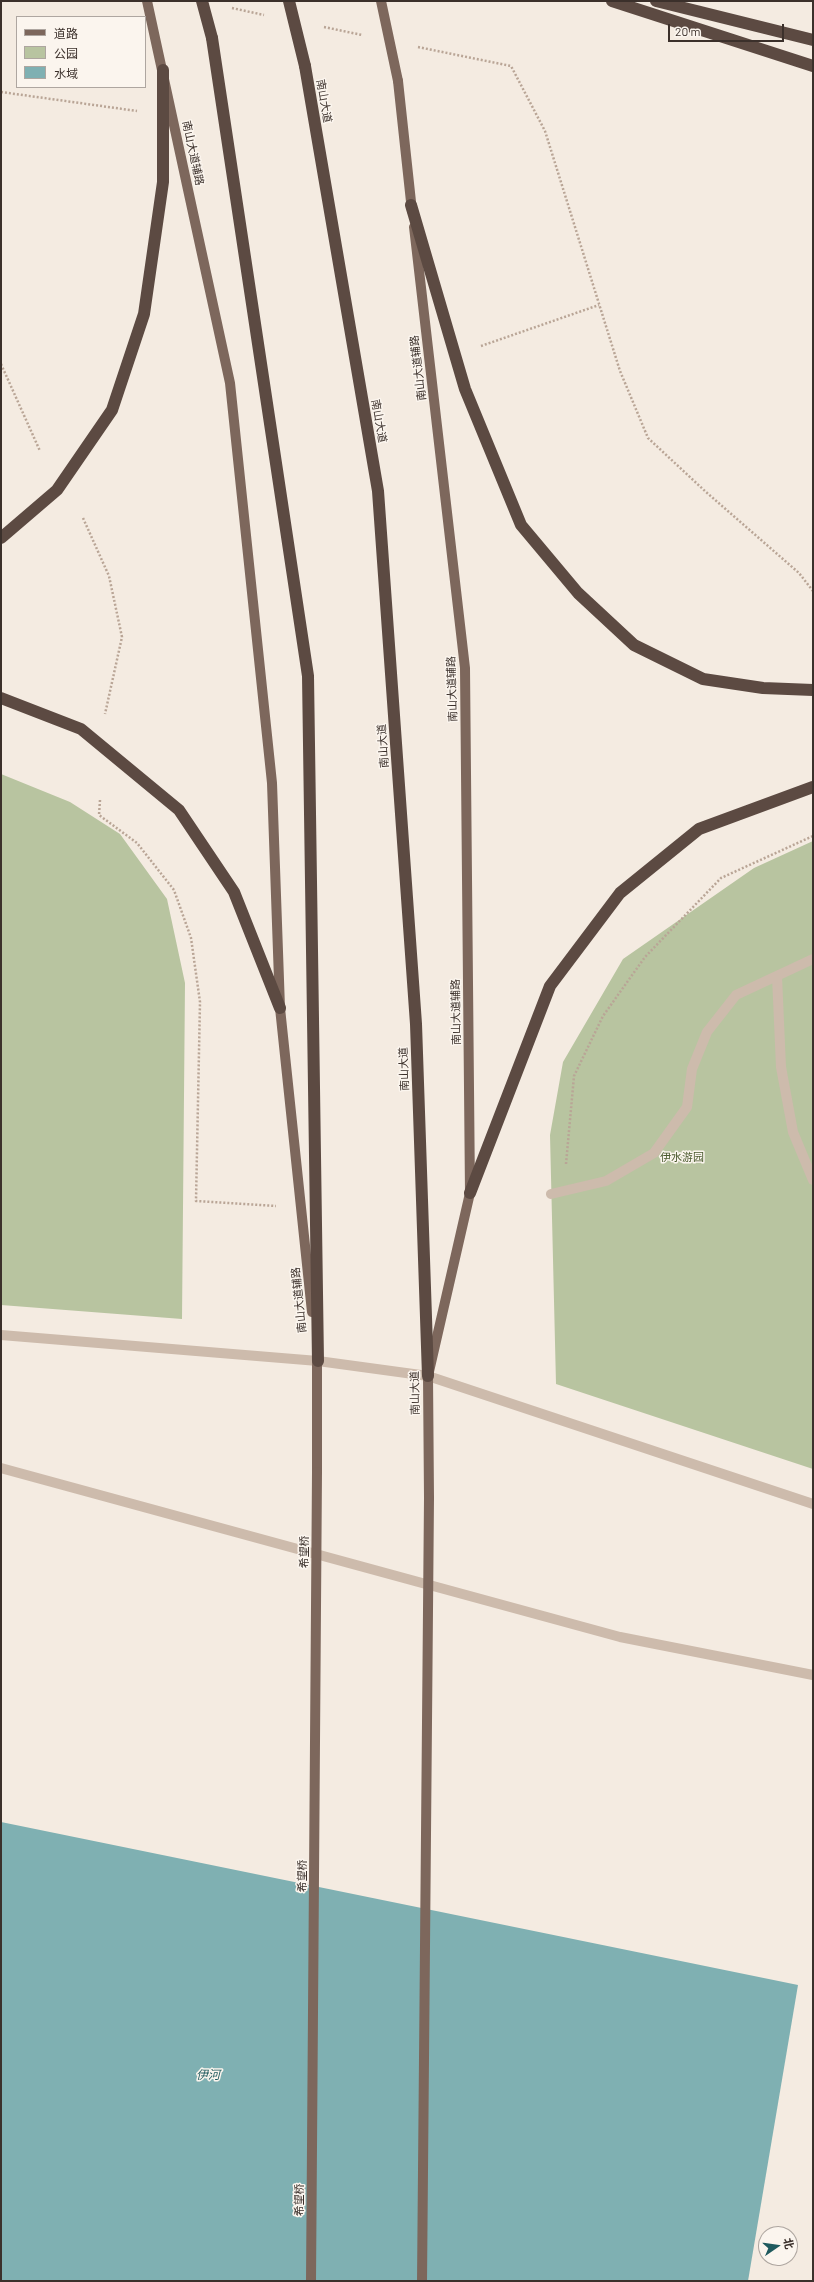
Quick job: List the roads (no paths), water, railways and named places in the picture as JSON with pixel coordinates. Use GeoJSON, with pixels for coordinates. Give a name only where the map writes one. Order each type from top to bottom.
{"type":"FeatureCollection","features":[{"type":"Feature","properties":{"kind":"highway"},"geometry":{"type":"LineString","coordinates":[[202,1],[212,38],[308,676],[318,1361]]}},
{"type":"Feature","properties":{"kind":"highway","name":"南山大道"},"geometry":{"type":"LineString","coordinates":[[289,1],[305,66],[378,491],[416,1024],[428,1376]]}},
{"type":"Feature","properties":{"kind":"highway"},"geometry":{"type":"LineString","coordinates":[[612,1],[813,66]]}},
{"type":"Feature","properties":{"kind":"highway"},"geometry":{"type":"LineString","coordinates":[[656,1],[813,40]]}},
{"type":"Feature","properties":{"kind":"highway"},"geometry":{"type":"LineString","coordinates":[[1,538],[57,490],[112,410],[144,314],[163,182],[163,70]]}},
{"type":"Feature","properties":{"kind":"highway"},"geometry":{"type":"LineString","coordinates":[[411,205],[465,389],[521,526],[590,603],[634,645],[703,679],[763,688],[813,690]]}},
{"type":"Feature","properties":{"kind":"highway"},"geometry":{"type":"LineString","coordinates":[[1,698],[82,729],[179,810],[234,892],[280,1008]]}},
{"type":"Feature","properties":{"kind":"highway"},"geometry":{"type":"LineString","coordinates":[[470,1193],[550,986],[620,893],[699,829],[813,787]]}},
{"type":"Feature","properties":{"kind":"main road","name":"南山大道辅路"},"geometry":{"type":"LineString","coordinates":[[147,1],[230,383],[272,783],[280,1008],[318,1361]]}},
{"type":"Feature","properties":{"kind":"main road","name":"南山大道辅路"},"geometry":{"type":"LineString","coordinates":[[381,1],[398,81],[465,668],[470,1193],[428,1376]]}},
{"type":"Feature","properties":{"kind":"main road","name":"希望桥"},"geometry":{"type":"LineString","coordinates":[[311,2281],[318,1361]]}},
{"type":"Feature","properties":{"kind":"main road","name":"南山大道"},"geometry":{"type":"LineString","coordinates":[[422,2281],[429,1498],[428,1376]]}},
{"type":"Feature","properties":{"kind":"street"},"geometry":{"type":"LineString","coordinates":[[551,1194],[606,1181],[654,1153],[687,1107],[692,1069],[706,1032],[736,995],[813,959]]}},
{"type":"Feature","properties":{"kind":"street"},"geometry":{"type":"LineString","coordinates":[[777,976],[781,1067],[794,1132],[813,1180]]}},
{"type":"Feature","properties":{"kind":"street"},"geometry":{"type":"LineString","coordinates":[[1,1335],[318,1361],[428,1376],[813,1504]]}},
{"type":"Feature","properties":{"kind":"street"},"geometry":{"type":"LineString","coordinates":[[1,1468],[620,1638],[813,1675]]}},
{"type":"Feature","properties":{"kind":"water","name":"伊河"},"geometry":{"type":"Polygon","coordinates":[[[1,1822],[798,1985],[748,2281],[1,2281],[1,1822]]]}},
{"type":"Feature","properties":{"kind":"park label","name":"伊水游园"},"geometry":{"type":"Point","coordinates":[682,1157]}}]}
